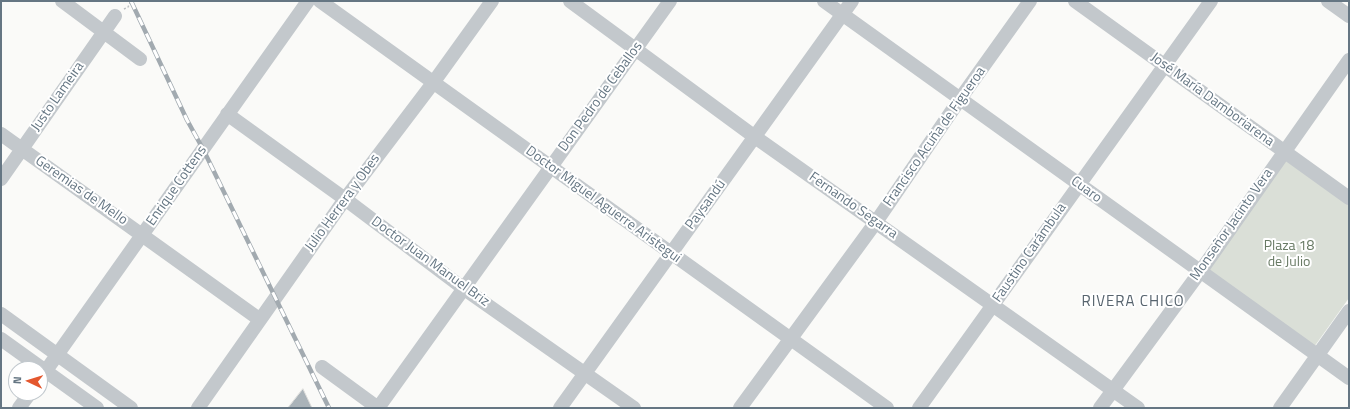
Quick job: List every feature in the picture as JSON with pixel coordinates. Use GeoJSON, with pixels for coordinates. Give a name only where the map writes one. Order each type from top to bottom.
{"type":"FeatureCollection","features":[{"type":"Feature","properties":{"kind":"street"},"geometry":{"type":"LineString","coordinates":[[62,1],[140,59]]}},
{"type":"Feature","properties":{"kind":"street","name":"Enrique Cottens"},"geometry":{"type":"LineString","coordinates":[[48,368],[308,1]]}},
{"type":"Feature","properties":{"kind":"street","name":"Doctor Miguel Aguerre Aristegui"},"geometry":{"type":"LineString","coordinates":[[320,1],[887,408]]}},
{"type":"Feature","properties":{"kind":"street","name":"Julio Herrera y Obes"},"geometry":{"type":"LineString","coordinates":[[198,408],[259,319],[345,199],[433,83],[492,1]]}},
{"type":"Feature","properties":{"kind":"street","name":"Fernando Segarra"},"geometry":{"type":"LineString","coordinates":[[570,1],[756,137],[1138,408]]}},
{"type":"Feature","properties":{"kind":"street","name":"Don Pedro de Ceballos"},"geometry":{"type":"LineString","coordinates":[[378,408],[670,1]]}},
{"type":"Feature","properties":{"kind":"street","name":"Cuaro"},"geometry":{"type":"LineString","coordinates":[[824,1],[1349,378]]}},
{"type":"Feature","properties":{"kind":"street","name":"Paysandú"},"geometry":{"type":"LineString","coordinates":[[560,408],[756,137],[852,1]]}},
{"type":"Feature","properties":{"kind":"street","name":"Francisco Acuña de Figueroa"},"geometry":{"type":"LineString","coordinates":[[740,408],[876,222],[960,99],[1030,1]]}},
{"type":"Feature","properties":{"kind":"street","name":"José María Damboriarena"},"geometry":{"type":"LineString","coordinates":[[1075,1],[1349,198]]}},
{"type":"Feature","properties":{"kind":"street","name":"Faustino Carámbula"},"geometry":{"type":"LineString","coordinates":[[919,408],[1211,1]]}},
{"type":"Feature","properties":{"kind":"street"},"geometry":{"type":"LineString","coordinates":[[1328,1],[1349,16]]}},
{"type":"Feature","properties":{"kind":"street","name":"Justo Lameira"},"geometry":{"type":"LineString","coordinates":[[1,178],[115,16]]}},
{"type":"Feature","properties":{"kind":"street","name":"Monseñor Jacinto Vera"},"geometry":{"type":"LineString","coordinates":[[1100,408],[1200,272],[1349,60]]}},
{"type":"Feature","properties":{"kind":"street","name":"Doctor Juan Manuel Briz"},"geometry":{"type":"LineString","coordinates":[[227,114],[345,199],[463,288],[634,408]]}},
{"type":"Feature","properties":{"kind":"street","name":"Geremias de Mello"},"geometry":{"type":"LineString","coordinates":[[1,134],[259,319]]}},
{"type":"Feature","properties":{"kind":"street"},"geometry":{"type":"LineString","coordinates":[[1280,408],[1349,311]]}},
{"type":"Feature","properties":{"kind":"street"},"geometry":{"type":"LineString","coordinates":[[1,314],[131,408]]}},
{"type":"Feature","properties":{"kind":"street"},"geometry":{"type":"LineString","coordinates":[[1,339],[27,361]]}},
{"type":"Feature","properties":{"kind":"street"},"geometry":{"type":"LineString","coordinates":[[322,367],[378,408]]}},
{"type":"Feature","properties":{"kind":"street"},"geometry":{"type":"LineString","coordinates":[[48,378],[97,408]]}},
{"type":"Feature","properties":{"kind":"green space","name":"Plaza 18 de Julio"},"geometry":{"type":"Polygon","coordinates":[[[1285,159],[1349,205],[1349,298],[1314,347],[1206,269],[1285,159]]]}},
{"type":"Feature","properties":{"kind":"building"},"geometry":{"type":"Polygon","coordinates":[[[303,389],[312,408],[288,408],[303,389]]]}},
{"type":"Feature","properties":{"kind":"railway"},"geometry":{"type":"LineString","coordinates":[[131,1],[187,120],[203,149],[329,408]]}},
{"type":"Feature","properties":{"kind":"district","name":"RIVERA CHICO"},"geometry":{"type":"Point","coordinates":[1133,302]}}]}
